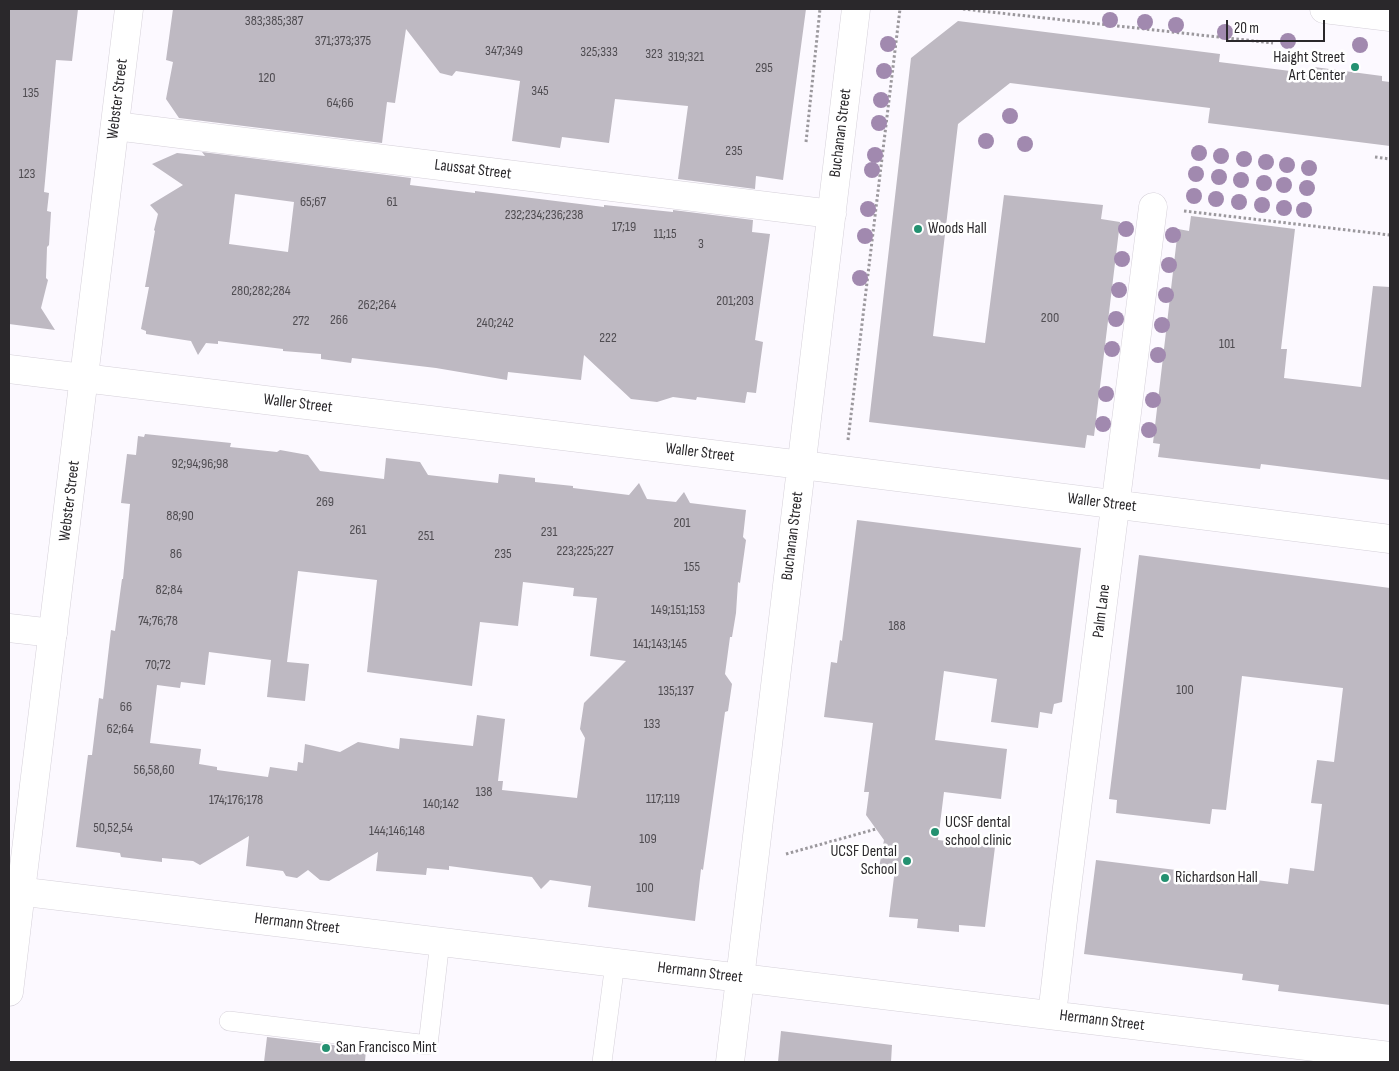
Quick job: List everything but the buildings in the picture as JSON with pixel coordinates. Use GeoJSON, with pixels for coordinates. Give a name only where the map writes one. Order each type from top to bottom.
{"type":"FeatureCollection","features":[{"type":"Feature","properties":{"kind":"street","name":"Webster Street"},"geometry":{"type":"LineString","coordinates":[[9,992],[15,890],[53,633],[129,9]]}},
{"type":"Feature","properties":{"kind":"street","name":"Buchanan Street"},"geometry":{"type":"LineString","coordinates":[[730,1062],[856,9]]}},
{"type":"Feature","properties":{"kind":"street"},"geometry":{"type":"LineString","coordinates":[[1324,9],[1390,16]]}},
{"type":"Feature","properties":{"kind":"street","name":"Laussat Street"},"geometry":{"type":"LineString","coordinates":[[115,126],[832,214]]}},
{"type":"Feature","properties":{"kind":"street","name":"Palm Lane"},"geometry":{"type":"LineString","coordinates":[[1052,1015],[1154,207]]}},
{"type":"Feature","properties":{"kind":"street","name":"Waller Street"},"geometry":{"type":"LineString","coordinates":[[9,369],[844,470],[1390,539]]}},
{"type":"Feature","properties":{"kind":"street"},"geometry":{"type":"LineString","coordinates":[[9,628],[53,633]]}},
{"type":"Feature","properties":{"kind":"street","name":"Hermann Street"},"geometry":{"type":"LineString","coordinates":[[15,890],[1390,1056]]}},
{"type":"Feature","properties":{"kind":"lane"},"geometry":{"type":"LineString","coordinates":[[229,1021],[428,1045],[440,941]]}},
{"type":"Feature","properties":{"kind":"lane"},"geometry":{"type":"LineString","coordinates":[[602,1062],[615,963]]}},
{"type":"Feature","properties":{"kind":"path"},"geometry":{"type":"LineString","coordinates":[[806,143],[820,9]]}},
{"type":"Feature","properties":{"kind":"path"},"geometry":{"type":"LineString","coordinates":[[844,470],[900,9]]}},
{"type":"Feature","properties":{"kind":"path"},"geometry":{"type":"LineString","coordinates":[[963,9],[1273,43]]}},
{"type":"Feature","properties":{"kind":"path"},"geometry":{"type":"LineString","coordinates":[[1375,157],[1390,159]]}},
{"type":"Feature","properties":{"kind":"path"},"geometry":{"type":"LineString","coordinates":[[1154,207],[1390,235]]}},
{"type":"Feature","properties":{"kind":"path"},"geometry":{"type":"LineString","coordinates":[[754,863],[876,829]]}},
{"type":"Feature","properties":{"kind":"place","name":"Haight Street Art Center"},"geometry":{"type":"Point","coordinates":[1355,67]}},
{"type":"Feature","properties":{"kind":"place","name":"Woods Hall"},"geometry":{"type":"Point","coordinates":[918,229]}},
{"type":"Feature","properties":{"kind":"place","name":"UCSF dental school clinic"},"geometry":{"type":"Point","coordinates":[935,832]}},
{"type":"Feature","properties":{"kind":"place","name":"UCSF Dental School"},"geometry":{"type":"Point","coordinates":[907,861]}},
{"type":"Feature","properties":{"kind":"place","name":"Richardson Hall"},"geometry":{"type":"Point","coordinates":[1165,878]}},
{"type":"Feature","properties":{"kind":"place","name":"San Francisco Mint"},"geometry":{"type":"Point","coordinates":[326,1048]}}]}
